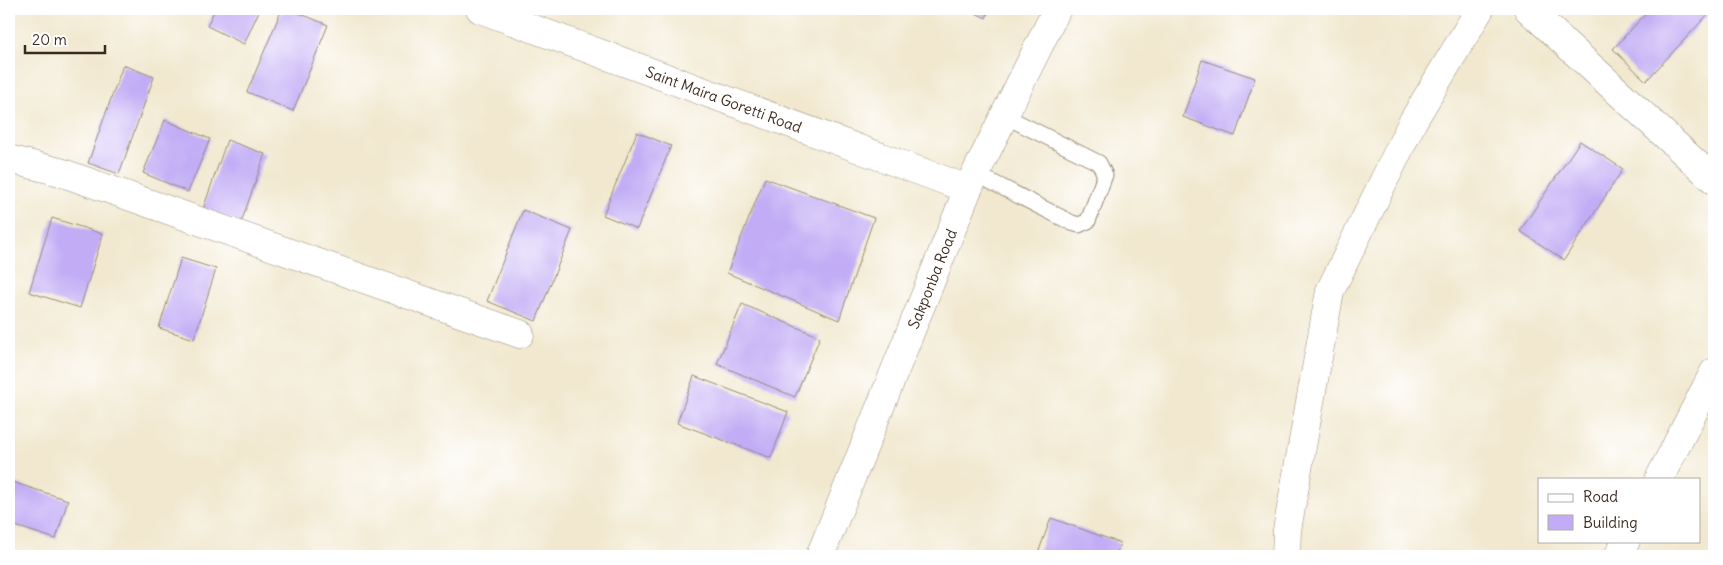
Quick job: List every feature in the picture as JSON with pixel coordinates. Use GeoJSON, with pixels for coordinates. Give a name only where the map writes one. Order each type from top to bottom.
{"type":"FeatureCollection","features":[{"type":"Feature","properties":{"kind":"street","name":"Saint Maira Goretti Road"},"geometry":{"type":"LineString","coordinates":[[480,9],[524,17],[972,182]]}},
{"type":"Feature","properties":{"kind":"street","name":"Sakponba Road"},"geometry":{"type":"LineString","coordinates":[[820,556],[972,182],[1057,9]]}},
{"type":"Feature","properties":{"kind":"street"},"geometry":{"type":"LineString","coordinates":[[1286,556],[1287,530],[1330,291],[1413,121],[1480,9]]}},
{"type":"Feature","properties":{"kind":"street"},"geometry":{"type":"LineString","coordinates":[[1528,9],[1714,180]]}},
{"type":"Feature","properties":{"kind":"street"},"geometry":{"type":"LineString","coordinates":[[9,160],[60,172],[520,334]]}},
{"type":"Feature","properties":{"kind":"street"},"geometry":{"type":"LineString","coordinates":[[1659,478],[1714,372]]}},
{"type":"Feature","properties":{"kind":"street"},"geometry":{"type":"LineString","coordinates":[[1618,556],[1625,542]]}},
{"type":"Feature","properties":{"kind":"lane"},"geometry":{"type":"LineString","coordinates":[[972,182],[1072,223],[1079,225],[1088,221],[1105,175],[1098,163],[1005,116]]}},
{"type":"Feature","properties":{"kind":"building"},"geometry":{"type":"Polygon","coordinates":[[[215,9],[260,9],[244,44],[207,26],[215,9]]]}},
{"type":"Feature","properties":{"kind":"building"},"geometry":{"type":"Polygon","coordinates":[[[282,9],[289,9],[328,25],[293,111],[247,92],[282,9]]]}},
{"type":"Feature","properties":{"kind":"building"},"geometry":{"type":"Polygon","coordinates":[[[967,9],[990,9],[986,18],[967,9]]]}},
{"type":"Feature","properties":{"kind":"building"},"geometry":{"type":"Polygon","coordinates":[[[1650,9],[1708,9],[1711,11],[1646,81],[1613,49],[1650,9]]]}},
{"type":"Feature","properties":{"kind":"building"},"geometry":{"type":"Polygon","coordinates":[[[1202,60],[1255,78],[1235,136],[1183,117],[1202,60]]]}},
{"type":"Feature","properties":{"kind":"building"},"geometry":{"type":"Polygon","coordinates":[[[123,65],[154,77],[119,174],[88,163],[123,65]]]}},
{"type":"Feature","properties":{"kind":"building"},"geometry":{"type":"Polygon","coordinates":[[[165,120],[210,139],[188,192],[143,173],[165,120]]]}},
{"type":"Feature","properties":{"kind":"building"},"geometry":{"type":"Polygon","coordinates":[[[637,132],[671,146],[637,229],[603,215],[637,132]]]}},
{"type":"Feature","properties":{"kind":"building"},"geometry":{"type":"Polygon","coordinates":[[[227,140],[265,154],[241,223],[203,209],[227,140]]]}},
{"type":"Feature","properties":{"kind":"building"},"geometry":{"type":"Polygon","coordinates":[[[1580,141],[1623,169],[1564,260],[1520,231],[1580,141]]]}},
{"type":"Feature","properties":{"kind":"building"},"geometry":{"type":"Polygon","coordinates":[[[765,178],[874,218],[839,320],[727,273],[765,178]]]}},
{"type":"Feature","properties":{"kind":"building"},"geometry":{"type":"Polygon","coordinates":[[[523,210],[572,230],[536,321],[487,301],[523,210]]]}},
{"type":"Feature","properties":{"kind":"building"},"geometry":{"type":"Polygon","coordinates":[[[52,218],[103,234],[80,308],[29,292],[52,218]]]}},
{"type":"Feature","properties":{"kind":"building"},"geometry":{"type":"Polygon","coordinates":[[[181,258],[216,269],[194,339],[159,328],[181,258]]]}},
{"type":"Feature","properties":{"kind":"building"},"geometry":{"type":"Polygon","coordinates":[[[742,304],[820,337],[795,397],[717,364],[742,304]]]}},
{"type":"Feature","properties":{"kind":"building"},"geometry":{"type":"Polygon","coordinates":[[[694,376],[788,412],[771,458],[677,423],[694,376]]]}},
{"type":"Feature","properties":{"kind":"building"},"geometry":{"type":"Polygon","coordinates":[[[9,481],[68,500],[56,539],[9,524],[9,481]]]}},
{"type":"Feature","properties":{"kind":"building"},"geometry":{"type":"Polygon","coordinates":[[[1051,518],[1120,543],[1116,556],[1037,556],[1051,518]]]}}]}
